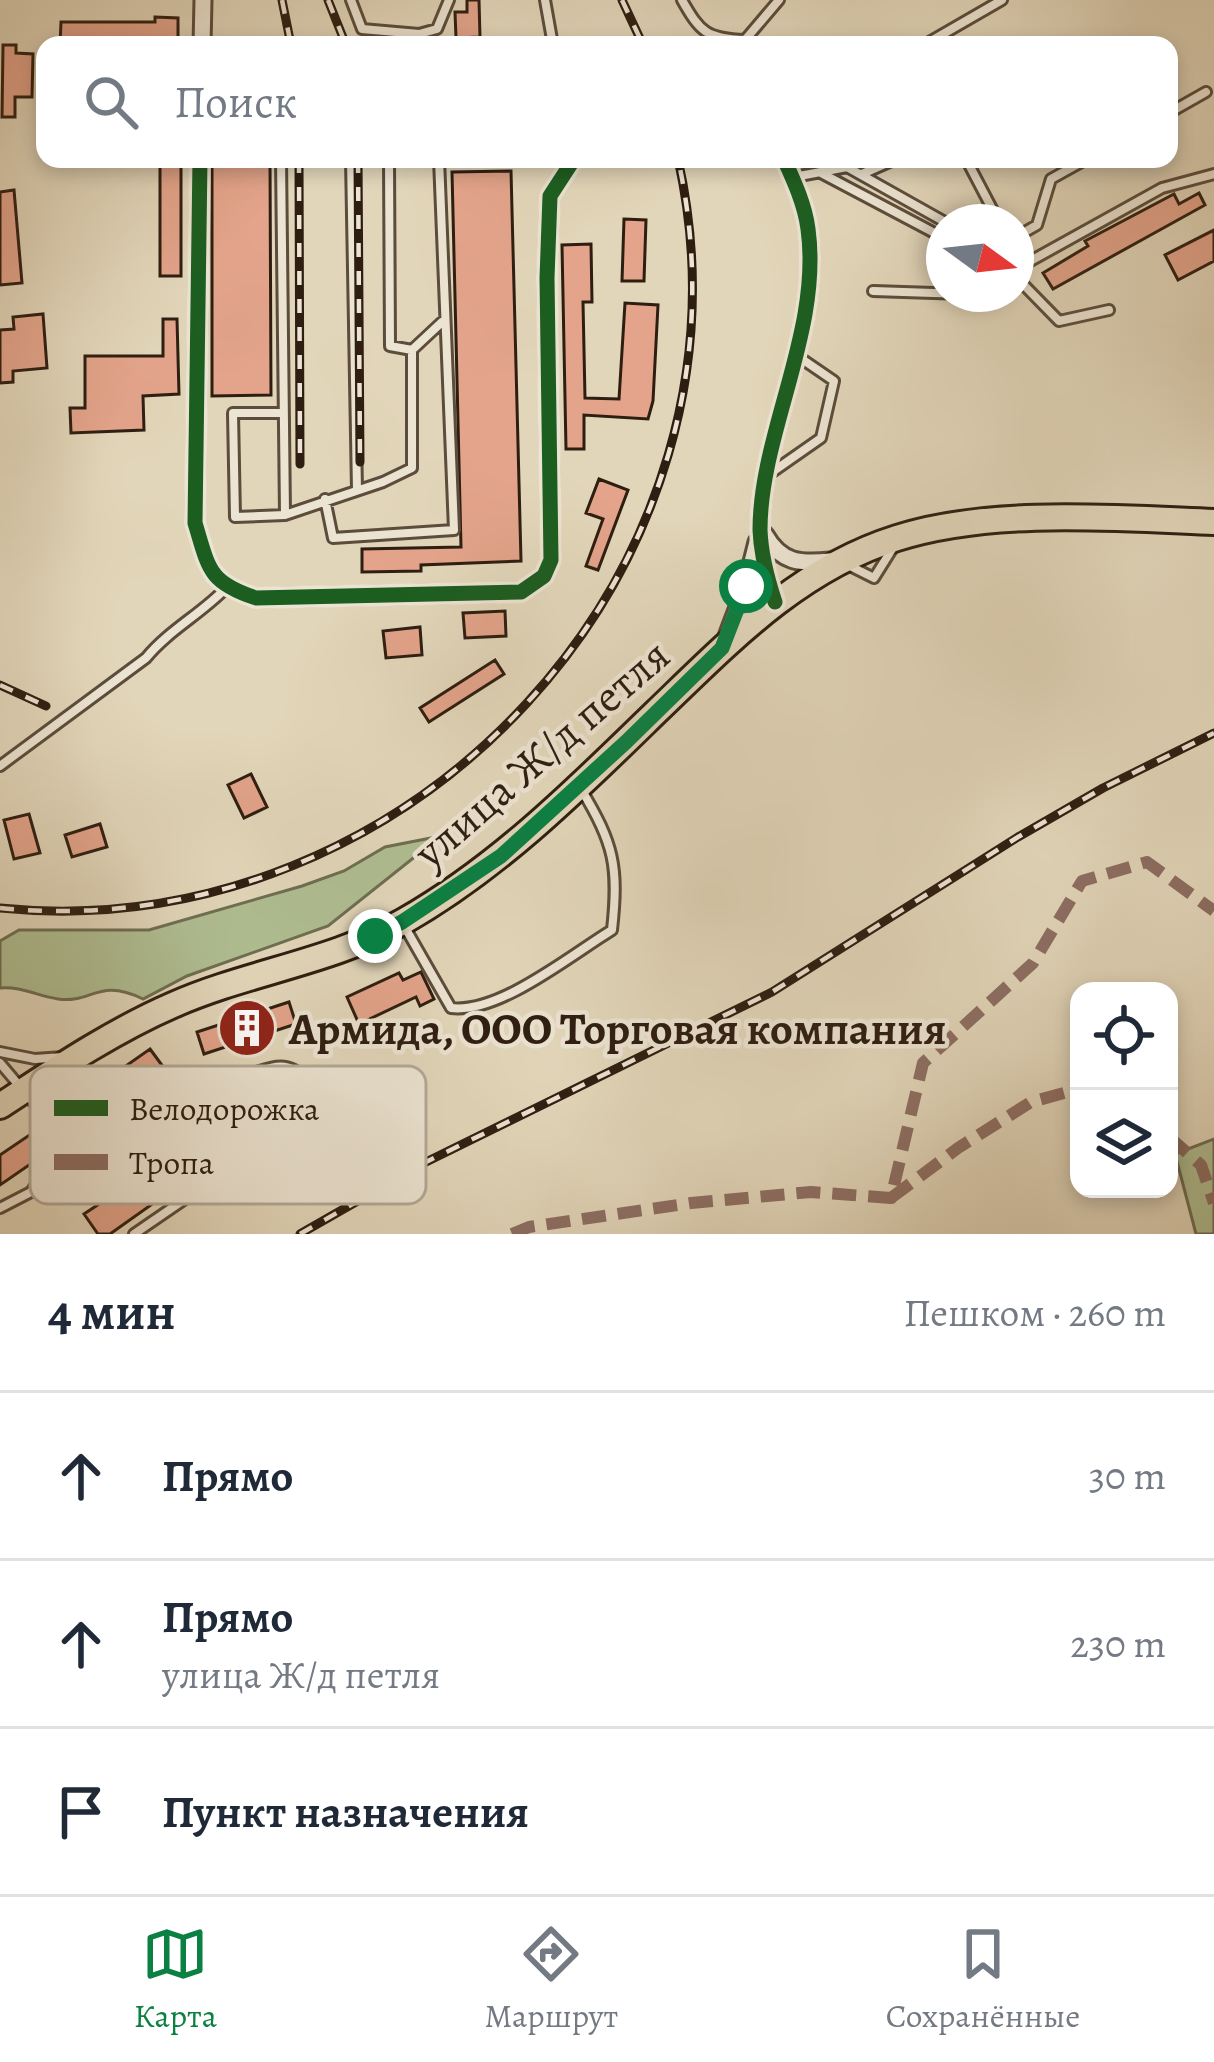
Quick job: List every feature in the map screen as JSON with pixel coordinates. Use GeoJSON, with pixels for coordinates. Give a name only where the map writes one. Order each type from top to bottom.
{"type":"FeatureCollection","features":[{"type":"Feature","properties":{"kind":"main road","name":"улица Ж/д петля"},"geometry":{"type":"LineString","coordinates":[[65,1066],[172,1005],[309,960],[402,922],[501,856],[722,648],[775,602],[839,561],[899,537],[991,521],[1080,517],[1214,523]]}},
{"type":"Feature","properties":{"kind":"main road","name":"улица Ж/д петля"},"geometry":{"type":"LineString","coordinates":[[0,1106],[30,1086]]}},
{"type":"Feature","properties":{"kind":"street"},"geometry":{"type":"LineString","coordinates":[[202,36],[203,0]]}},
{"type":"Feature","properties":{"kind":"street"},"geometry":{"type":"LineString","coordinates":[[200,168],[195,523],[208,566],[226,588],[256,598],[521,592],[544,576],[551,560],[550,196],[568,168]]}},
{"type":"Feature","properties":{"kind":"street"},"geometry":{"type":"LineString","coordinates":[[722,648],[746,586],[760,528],[809,286],[808,228],[788,168]]}},
{"type":"Feature","properties":{"kind":"street"},"geometry":{"type":"LineString","coordinates":[[760,528],[775,553],[789,561],[839,561]]}},
{"type":"Feature","properties":{"kind":"street"},"geometry":{"type":"LineString","coordinates":[[760,528],[764,567],[775,602]]}},
{"type":"Feature","properties":{"kind":"lane"},"geometry":{"type":"LineString","coordinates":[[351,0],[362,29],[419,34],[437,29],[449,0]]}},
{"type":"Feature","properties":{"kind":"lane"},"geometry":{"type":"LineString","coordinates":[[545,0],[551,36]]}},
{"type":"Feature","properties":{"kind":"lane"},"geometry":{"type":"LineString","coordinates":[[682,0],[697,27],[712,36]]}},
{"type":"Feature","properties":{"kind":"lane"},"geometry":{"type":"LineString","coordinates":[[751,36],[779,0]]}},
{"type":"Feature","properties":{"kind":"lane"},"geometry":{"type":"LineString","coordinates":[[940,36],[1002,0]]}},
{"type":"Feature","properties":{"kind":"lane"},"geometry":{"type":"LineString","coordinates":[[1178,107],[1206,92]]}},
{"type":"Feature","properties":{"kind":"lane"},"geometry":{"type":"LineString","coordinates":[[281,168],[284,515]]}},
{"type":"Feature","properties":{"kind":"lane"},"geometry":{"type":"LineString","coordinates":[[351,168],[358,490]]}},
{"type":"Feature","properties":{"kind":"lane"},"geometry":{"type":"LineString","coordinates":[[389,168],[390,346],[412,350]]}},
{"type":"Feature","properties":{"kind":"lane"},"geometry":{"type":"LineString","coordinates":[[325,499],[333,538],[454,530],[439,168]]}},
{"type":"Feature","properties":{"kind":"lane"},"geometry":{"type":"LineString","coordinates":[[792,177],[841,168]]}},
{"type":"Feature","properties":{"kind":"lane"},"geometry":{"type":"LineString","coordinates":[[849,168],[926,211]]}},
{"type":"Feature","properties":{"kind":"lane"},"geometry":{"type":"LineString","coordinates":[[861,175],[876,168]]}},
{"type":"Feature","properties":{"kind":"lane"},"geometry":{"type":"LineString","coordinates":[[971,168],[990,204]]}},
{"type":"Feature","properties":{"kind":"lane"},"geometry":{"type":"LineString","coordinates":[[1034,227],[1051,179],[1071,168]]}},
{"type":"Feature","properties":{"kind":"lane"},"geometry":{"type":"LineString","coordinates":[[819,172],[926,228]]}},
{"type":"Feature","properties":{"kind":"lane"},"geometry":{"type":"LineString","coordinates":[[1034,263],[1162,188],[1214,174]]}},
{"type":"Feature","properties":{"kind":"lane"},"geometry":{"type":"LineString","coordinates":[[873,291],[926,293]]}},
{"type":"Feature","properties":{"kind":"lane"},"geometry":{"type":"LineString","coordinates":[[1034,293],[1059,321],[1109,310]]}},
{"type":"Feature","properties":{"kind":"lane"},"geometry":{"type":"LineString","coordinates":[[282,413],[233,413],[236,518],[284,515],[412,468],[412,350],[443,321]]}},
{"type":"Feature","properties":{"kind":"lane"},"geometry":{"type":"LineString","coordinates":[[767,476],[821,439],[834,381],[796,355]]}},
{"type":"Feature","properties":{"kind":"lane"},"geometry":{"type":"LineString","coordinates":[[0,766],[146,658],[164,636],[203,612],[226,588]]}},
{"type":"Feature","properties":{"kind":"lane"},"geometry":{"type":"LineString","coordinates":[[402,922],[451,1008],[467,1010],[506,995],[612,930],[618,878],[602,824],[579,784]]}},
{"type":"Feature","properties":{"kind":"lane"},"geometry":{"type":"LineString","coordinates":[[0,1052],[34,1059],[82,1056]]}},
{"type":"Feature","properties":{"kind":"lane"},"geometry":{"type":"LineString","coordinates":[[0,1063],[30,1097]]}},
{"type":"Feature","properties":{"kind":"lane"},"geometry":{"type":"LineString","coordinates":[[0,1208],[30,1193]]}},
{"type":"Feature","properties":{"kind":"lane"},"geometry":{"type":"LineString","coordinates":[[134,1234],[174,1204]]}},
{"type":"Feature","properties":{"kind":"green space"},"geometry":{"type":"Polygon","coordinates":[[[441,836],[328,926],[187,976],[143,999],[116,990],[70,1000],[0,988],[0,941],[19,930],[149,930],[302,886],[344,871],[385,847],[441,836]]]}},
{"type":"Feature","properties":{"kind":"green space"},"geometry":{"type":"Polygon","coordinates":[[[1214,1139],[1214,1234],[1196,1234],[1178,1153],[1214,1139]]]}},
{"type":"Feature","properties":{"kind":"building"},"geometry":{"type":"Polygon","coordinates":[[[467,0],[479,0],[480,36],[456,36],[455,12],[467,12],[467,0]]]}},
{"type":"Feature","properties":{"kind":"building"},"geometry":{"type":"Polygon","coordinates":[[[155,17],[178,18],[178,36],[60,36],[61,22],[155,22],[155,17]]]}},
{"type":"Feature","properties":{"kind":"building"},"geometry":{"type":"Polygon","coordinates":[[[3,45],[16,45],[16,53],[33,54],[32,97],[15,97],[15,117],[2,117],[3,45]]]}},
{"type":"Feature","properties":{"kind":"building"},"geometry":{"type":"Polygon","coordinates":[[[160,168],[181,168],[181,276],[160,276],[160,168]]]}},
{"type":"Feature","properties":{"kind":"building"},"geometry":{"type":"Polygon","coordinates":[[[212,168],[270,168],[271,395],[212,396],[212,168]]]}},
{"type":"Feature","properties":{"kind":"building"},"geometry":{"type":"Polygon","coordinates":[[[511,171],[521,561],[362,572],[362,549],[461,547],[452,172],[511,171]]]}},
{"type":"Feature","properties":{"kind":"building"},"geometry":{"type":"Polygon","coordinates":[[[14,190],[22,283],[0,285],[0,192],[14,190]]]}},
{"type":"Feature","properties":{"kind":"building"},"geometry":{"type":"Polygon","coordinates":[[[1199,193],[1205,205],[1053,289],[1043,273],[1088,246],[1085,241],[1174,194],[1179,204],[1199,193]]]}},
{"type":"Feature","properties":{"kind":"building"},"geometry":{"type":"Polygon","coordinates":[[[624,219],[646,220],[644,281],[622,281],[624,219]]]}},
{"type":"Feature","properties":{"kind":"building"},"geometry":{"type":"Polygon","coordinates":[[[1214,230],[1214,261],[1178,280],[1165,255],[1214,230]]]}},
{"type":"Feature","properties":{"kind":"building"},"geometry":{"type":"Polygon","coordinates":[[[591,244],[592,302],[583,302],[585,398],[619,399],[625,303],[658,305],[653,401],[648,419],[584,415],[584,449],[566,449],[562,245],[591,244]]]}},
{"type":"Feature","properties":{"kind":"building"},"geometry":{"type":"Polygon","coordinates":[[[43,314],[47,368],[13,371],[13,382],[0,383],[0,330],[14,329],[13,317],[43,314]]]}},
{"type":"Feature","properties":{"kind":"building"},"geometry":{"type":"Polygon","coordinates":[[[163,319],[177,319],[179,394],[143,396],[144,430],[71,433],[70,408],[85,408],[85,356],[163,356],[163,319]]]}},
{"type":"Feature","properties":{"kind":"building"},"geometry":{"type":"Polygon","coordinates":[[[599,479],[628,490],[598,570],[586,566],[603,519],[586,513],[599,479]]]}},
{"type":"Feature","properties":{"kind":"building"},"geometry":{"type":"Polygon","coordinates":[[[505,611],[506,636],[465,638],[463,613],[505,611]]]}},
{"type":"Feature","properties":{"kind":"building"},"geometry":{"type":"Polygon","coordinates":[[[420,627],[422,655],[386,658],[383,631],[420,627]]]}},
{"type":"Feature","properties":{"kind":"building"},"geometry":{"type":"Polygon","coordinates":[[[495,660],[504,674],[429,722],[420,708],[495,660]]]}},
{"type":"Feature","properties":{"kind":"building"},"geometry":{"type":"Polygon","coordinates":[[[251,774],[267,807],[244,818],[228,785],[251,774]]]}},
{"type":"Feature","properties":{"kind":"building"},"geometry":{"type":"Polygon","coordinates":[[[29,814],[40,853],[14,859],[4,820],[29,814]]]}},
{"type":"Feature","properties":{"kind":"building"},"geometry":{"type":"Polygon","coordinates":[[[100,824],[107,847],[72,857],[65,835],[100,824]]]}},
{"type":"Feature","properties":{"kind":"building"},"geometry":{"type":"Polygon","coordinates":[[[421,972],[434,999],[420,1006],[416,997],[359,1024],[347,997],[399,973],[403,980],[421,972]]]}},
{"type":"Feature","properties":{"kind":"building","name":"Армида, ООО Торговая компания"},"geometry":{"type":"Polygon","coordinates":[[[289,1002],[296,1024],[204,1054],[197,1032],[289,1002]]]}},
{"type":"Feature","properties":{"kind":"building"},"geometry":{"type":"Polygon","coordinates":[[[150,1049],[163,1066],[126,1066],[150,1049]]]}},
{"type":"Feature","properties":{"kind":"building"},"geometry":{"type":"Polygon","coordinates":[[[30,1135],[30,1164],[0,1185],[0,1155],[30,1135]]]}},
{"type":"Feature","properties":{"kind":"building"},"geometry":{"type":"Polygon","coordinates":[[[99,1204],[151,1205],[110,1234],[98,1234],[84,1214],[99,1204]]]}},
{"type":"Feature","properties":{"kind":"railway"},"geometry":{"type":"LineString","coordinates":[[282,0],[289,36]]}},
{"type":"Feature","properties":{"kind":"railway"},"geometry":{"type":"LineString","coordinates":[[328,0],[342,36]]}},
{"type":"Feature","properties":{"kind":"railway"},"geometry":{"type":"LineString","coordinates":[[622,0],[639,36]]}},
{"type":"Feature","properties":{"kind":"railway"},"geometry":{"type":"LineString","coordinates":[[299,168],[300,464]]}},
{"type":"Feature","properties":{"kind":"railway"},"geometry":{"type":"LineString","coordinates":[[358,168],[360,462]]}},
{"type":"Feature","properties":{"kind":"railway"},"geometry":{"type":"LineString","coordinates":[[0,908],[151,904],[292,866],[419,797],[527,703],[612,587],[668,455],[692,311],[679,168]]}},
{"type":"Feature","properties":{"kind":"railway"},"geometry":{"type":"LineString","coordinates":[[0,685],[46,706]]}},
{"type":"Feature","properties":{"kind":"railway"},"geometry":{"type":"LineString","coordinates":[[426,1162],[772,992],[1018,837],[1214,733]]}},
{"type":"Feature","properties":{"kind":"railway"},"geometry":{"type":"LineString","coordinates":[[300,1234],[352,1204]]}},
{"type":"Feature","properties":{"kind":"marked path"},"geometry":{"type":"LineString","coordinates":[[512,1234],[529,1227],[691,1203],[811,1192],[891,1198],[923,1063],[1033,963],[1082,881],[1147,862],[1214,911]]}},
{"type":"Feature","properties":{"kind":"marked path"},"geometry":{"type":"LineString","coordinates":[[891,1198],[1031,1102],[1075,1090]]}},
{"type":"Feature","properties":{"kind":"marked path"},"geometry":{"type":"LineString","coordinates":[[1178,1145],[1201,1165],[1214,1203]]}},
{"type":"Feature","properties":{"kind":"cycle path"},"geometry":{"type":"LineString","coordinates":[[200,168],[195,523],[213,572],[228,586],[256,598],[521,592],[544,576],[551,560],[550,196],[568,168]]}},
{"type":"Feature","properties":{"kind":"cycle path"},"geometry":{"type":"LineString","coordinates":[[775,602],[760,530],[763,493],[799,343],[810,267],[804,211],[788,168]]}},
{"type":"Feature","properties":{"kind":"place","name":"Армида, ООО Торговая компания"},"geometry":{"type":"Point","coordinates":[247,1028]}},
{"type":"Feature","properties":{"kind":"route"},"geometry":{"type":"LineString","coordinates":[[375,936],[501,856],[626,742],[722,648],[746,586]]}}]}
